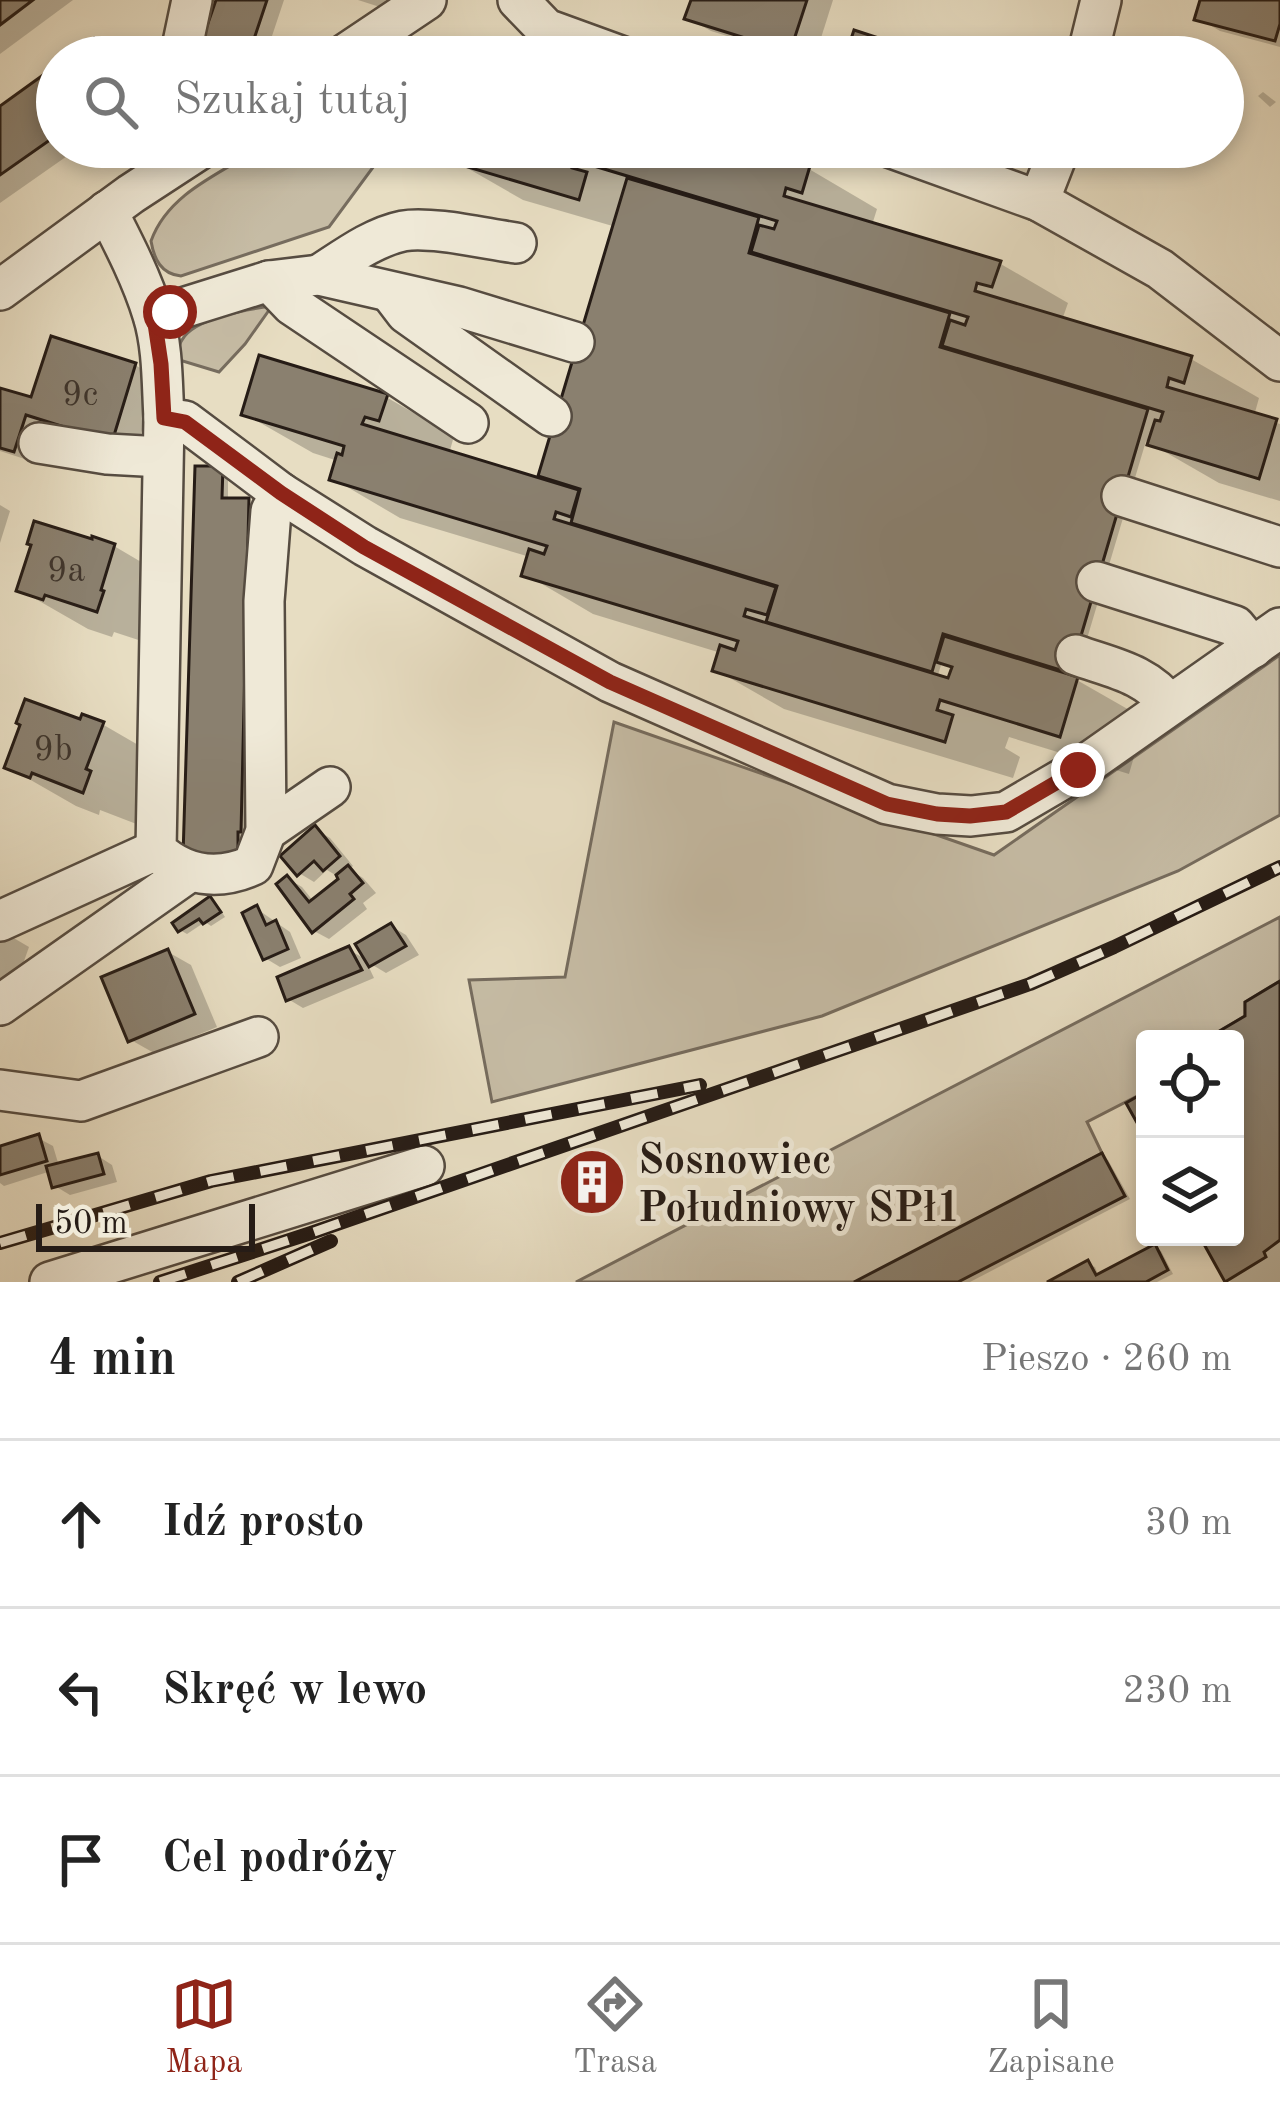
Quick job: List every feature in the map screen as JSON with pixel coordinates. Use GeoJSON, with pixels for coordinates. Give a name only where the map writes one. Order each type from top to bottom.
{"type":"FeatureCollection","features":[{"type":"Feature","properties":{"kind":"street"},"geometry":{"type":"LineString","coordinates":[[184,36],[192,0]]}},
{"type":"Feature","properties":{"kind":"street"},"geometry":{"type":"LineString","coordinates":[[372,36],[426,0]]}},
{"type":"Feature","properties":{"kind":"street"},"geometry":{"type":"LineString","coordinates":[[1093,36],[1101,0]]}},
{"type":"Feature","properties":{"kind":"street"},"geometry":{"type":"LineString","coordinates":[[0,290],[172,168]]}},
{"type":"Feature","properties":{"kind":"street"},"geometry":{"type":"LineString","coordinates":[[947,168],[1039,201],[1160,269],[1280,361]]}},
{"type":"Feature","properties":{"kind":"street"},"geometry":{"type":"LineString","coordinates":[[1039,201],[1052,168]]}},
{"type":"Feature","properties":{"kind":"street"},"geometry":{"type":"LineString","coordinates":[[107,211],[154,317],[161,364],[156,850],[189,872],[229,872],[254,865],[266,831],[264,601],[272,511],[281,493]]}},
{"type":"Feature","properties":{"kind":"street"},"geometry":{"type":"LineString","coordinates":[[319,275],[402,231],[516,243]]}},
{"type":"Feature","properties":{"kind":"street"},"geometry":{"type":"LineString","coordinates":[[154,317],[269,281],[319,275],[459,307],[574,342]]}},
{"type":"Feature","properties":{"kind":"street"},"geometry":{"type":"LineString","coordinates":[[269,281],[292,305],[468,423]]}},
{"type":"Feature","properties":{"kind":"street"},"geometry":{"type":"LineString","coordinates":[[390,292],[406,313],[551,416]]}},
{"type":"Feature","properties":{"kind":"street"},"geometry":{"type":"LineString","coordinates":[[39,443],[107,454],[163,438],[185,422],[364,547],[610,682],[887,804],[937,814],[1006,812],[1078,770],[1267,638]]}},
{"type":"Feature","properties":{"kind":"street"},"geometry":{"type":"LineString","coordinates":[[1122,496],[1280,547]]}},
{"type":"Feature","properties":{"kind":"street"},"geometry":{"type":"LineString","coordinates":[[1097,582],[1267,638]]}},
{"type":"Feature","properties":{"kind":"street"},"geometry":{"type":"LineString","coordinates":[[1076,656],[1140,678],[1157,688],[1170,705]]}},
{"type":"Feature","properties":{"kind":"street"},"geometry":{"type":"LineString","coordinates":[[266,831],[330,787]]}},
{"type":"Feature","properties":{"kind":"street"},"geometry":{"type":"LineString","coordinates":[[0,921],[156,850]]}},
{"type":"Feature","properties":{"kind":"street"},"geometry":{"type":"LineString","coordinates":[[0,1005],[189,872]]}},
{"type":"Feature","properties":{"kind":"street"},"geometry":{"type":"LineString","coordinates":[[0,1090],[81,1101],[258,1037]]}},
{"type":"Feature","properties":{"kind":"street"},"geometry":{"type":"LineString","coordinates":[[50,1282],[424,1166]]}},
{"type":"Feature","properties":{"kind":"shaded area"},"geometry":{"type":"Polygon","coordinates":[[[228,168],[373,168],[329,227],[174,275],[157,259],[151,241],[170,210],[228,168]]]}},
{"type":"Feature","properties":{"kind":"shaded area"},"geometry":{"type":"Polygon","coordinates":[[[272,306],[219,372],[176,359],[182,340],[198,326],[272,306]]]}},
{"type":"Feature","properties":{"kind":"shaded area"},"geometry":{"type":"Polygon","coordinates":[[[1280,655],[1280,815],[1178,871],[822,1016],[492,1102],[469,980],[565,977],[614,722],[994,855],[1280,655]]]}},
{"type":"Feature","properties":{"kind":"shaded area"},"geometry":{"type":"Polygon","coordinates":[[[1280,917],[1280,981],[1245,1002],[1245,1016],[1221,1030],[1136,1030],[1136,1097],[1087,1122],[1102,1153],[860,1282],[576,1282],[1280,917]]]}},
{"type":"Feature","properties":{"kind":"building"},"geometry":{"type":"Polygon","coordinates":[[[0,0],[33,0],[0,25],[0,0]]]}},
{"type":"Feature","properties":{"kind":"building"},"geometry":{"type":"Polygon","coordinates":[[[216,0],[267,0],[255,36],[204,36],[216,0]]]}},
{"type":"Feature","properties":{"kind":"building"},"geometry":{"type":"Polygon","coordinates":[[[691,0],[807,0],[795,36],[739,36],[684,19],[691,0]]]}},
{"type":"Feature","properties":{"kind":"building"},"geometry":{"type":"Polygon","coordinates":[[[1200,0],[1280,0],[1275,41],[1194,20],[1200,0]]]}},
{"type":"Feature","properties":{"kind":"building"},"geometry":{"type":"Polygon","coordinates":[[[36,80],[36,150],[0,175],[0,106],[36,80]]]}},
{"type":"Feature","properties":{"kind":"building"},"geometry":{"type":"Polygon","coordinates":[[[471,168],[587,172],[579,200],[471,168]]]}},
{"type":"Feature","properties":{"kind":"building"},"geometry":{"type":"Polygon","coordinates":[[[601,168],[809,168],[802,193],[786,188],[784,196],[1001,261],[992,287],[977,283],[975,291],[1192,356],[1184,383],[1169,378],[1167,387],[1277,419],[1259,479],[1147,445],[1155,420],[1160,421],[1163,412],[942,346],[950,320],[965,325],[968,317],[751,252],[759,225],[774,229],[777,221],[601,168]]]}},
{"type":"Feature","properties":{"kind":"building"},"geometry":{"type":"Polygon","coordinates":[[[627,178],[759,217],[749,253],[950,313],[940,347],[1148,409],[1070,673],[943,634],[932,672],[766,622],[777,586],[571,523],[580,489],[538,476],[627,178]]]}},
{"type":"Feature","properties":{"kind":"building"},"geometry":{"type":"Polygon","coordinates":[[[51,336],[136,363],[112,442],[26,415],[14,452],[0,448],[0,388],[31,397],[51,336]]]}},
{"type":"Feature","properties":{"kind":"building"},"geometry":{"type":"Polygon","coordinates":[[[259,355],[388,394],[379,421],[365,417],[362,424],[579,490],[571,517],[556,512],[554,519],[776,587],[767,615],[746,609],[744,616],[948,678],[952,667],[936,662],[944,636],[1078,677],[1060,737],[940,700],[937,710],[953,715],[945,742],[712,671],[720,645],[735,650],[738,641],[521,576],[529,549],[544,554],[547,546],[329,480],[344,446],[241,415],[259,355]]]}},
{"type":"Feature","properties":{"kind":"building"},"geometry":{"type":"Polygon","coordinates":[[[195,466],[223,466],[222,498],[249,498],[238,857],[183,856],[195,466]]]}},
{"type":"Feature","properties":{"kind":"building"},"geometry":{"type":"Polygon","coordinates":[[[34,521],[115,544],[97,612],[16,591],[34,521]]]}},
{"type":"Feature","properties":{"kind":"building"},"geometry":{"type":"Polygon","coordinates":[[[25,699],[80,719],[82,714],[104,722],[86,769],[91,771],[83,793],[32,773],[30,778],[4,768],[25,699]]]}},
{"type":"Feature","properties":{"kind":"building"},"geometry":{"type":"Polygon","coordinates":[[[315,825],[340,856],[323,871],[314,861],[297,876],[280,856],[315,825]]]}},
{"type":"Feature","properties":{"kind":"building"},"geometry":{"type":"Polygon","coordinates":[[[348,865],[363,883],[350,894],[354,899],[312,933],[276,884],[287,875],[309,902],[348,865]]]}},
{"type":"Feature","properties":{"kind":"building"},"geometry":{"type":"Polygon","coordinates":[[[210,896],[221,912],[178,932],[172,923],[210,896]]]}},
{"type":"Feature","properties":{"kind":"building"},"geometry":{"type":"Polygon","coordinates":[[[257,905],[266,925],[276,920],[288,949],[263,960],[242,913],[257,905]]]}},
{"type":"Feature","properties":{"kind":"building"},"geometry":{"type":"Polygon","coordinates":[[[391,923],[406,946],[369,967],[355,944],[391,923]]]}},
{"type":"Feature","properties":{"kind":"building"},"geometry":{"type":"Polygon","coordinates":[[[349,946],[362,970],[286,1001],[277,977],[349,946]]]}},
{"type":"Feature","properties":{"kind":"building"},"geometry":{"type":"Polygon","coordinates":[[[168,949],[195,1014],[128,1042],[101,977],[168,949]]]}},
{"type":"Feature","properties":{"kind":"building"},"geometry":{"type":"Polygon","coordinates":[[[1280,981],[1280,1240],[1264,1252],[1266,1257],[1225,1282],[1205,1246],[1244,1246],[1244,1030],[1221,1030],[1245,1016],[1245,1002],[1280,981]]]}},
{"type":"Feature","properties":{"kind":"building"},"geometry":{"type":"Polygon","coordinates":[[[1136,1097],[1136,1121],[1126,1103],[1136,1097]]]}},
{"type":"Feature","properties":{"kind":"building"},"geometry":{"type":"Polygon","coordinates":[[[39,1134],[47,1161],[0,1175],[0,1146],[39,1134]]]}},
{"type":"Feature","properties":{"kind":"building"},"geometry":{"type":"Polygon","coordinates":[[[98,1153],[104,1174],[52,1188],[46,1166],[98,1153]]]}},
{"type":"Feature","properties":{"kind":"building"},"geometry":{"type":"Polygon","coordinates":[[[1102,1153],[1125,1196],[958,1282],[854,1282],[1102,1153]]]}},
{"type":"Feature","properties":{"kind":"building","name":"Sosnowiec Południowy SPł1"},"geometry":{"type":"Polygon","coordinates":[[[594,1166],[609,1188],[585,1199],[575,1175],[594,1166]]]}},
{"type":"Feature","properties":{"kind":"building"},"geometry":{"type":"Polygon","coordinates":[[[1151,1246],[1156,1246],[1168,1270],[1146,1282],[1047,1282],[1088,1260],[1096,1275],[1151,1246]]]}},
{"type":"Feature","properties":{"kind":"railway"},"geometry":{"type":"LineString","coordinates":[[160,1282],[1030,984],[1280,867]]}},
{"type":"Feature","properties":{"kind":"railway"},"geometry":{"type":"LineString","coordinates":[[0,1243],[211,1181],[700,1085]]}},
{"type":"Feature","properties":{"kind":"railway"},"geometry":{"type":"LineString","coordinates":[[238,1282],[331,1241]]}},
{"type":"Feature","properties":{"kind":"place","name":"Sosnowiec Południowy SPł1"},"geometry":{"type":"Point","coordinates":[592,1182]}},
{"type":"Feature","properties":{"kind":"route"},"geometry":{"type":"LineString","coordinates":[[170,312],[154,317],[164,418],[185,422],[364,547],[610,682],[887,804],[937,814],[1006,812],[1078,770]]}}]}
